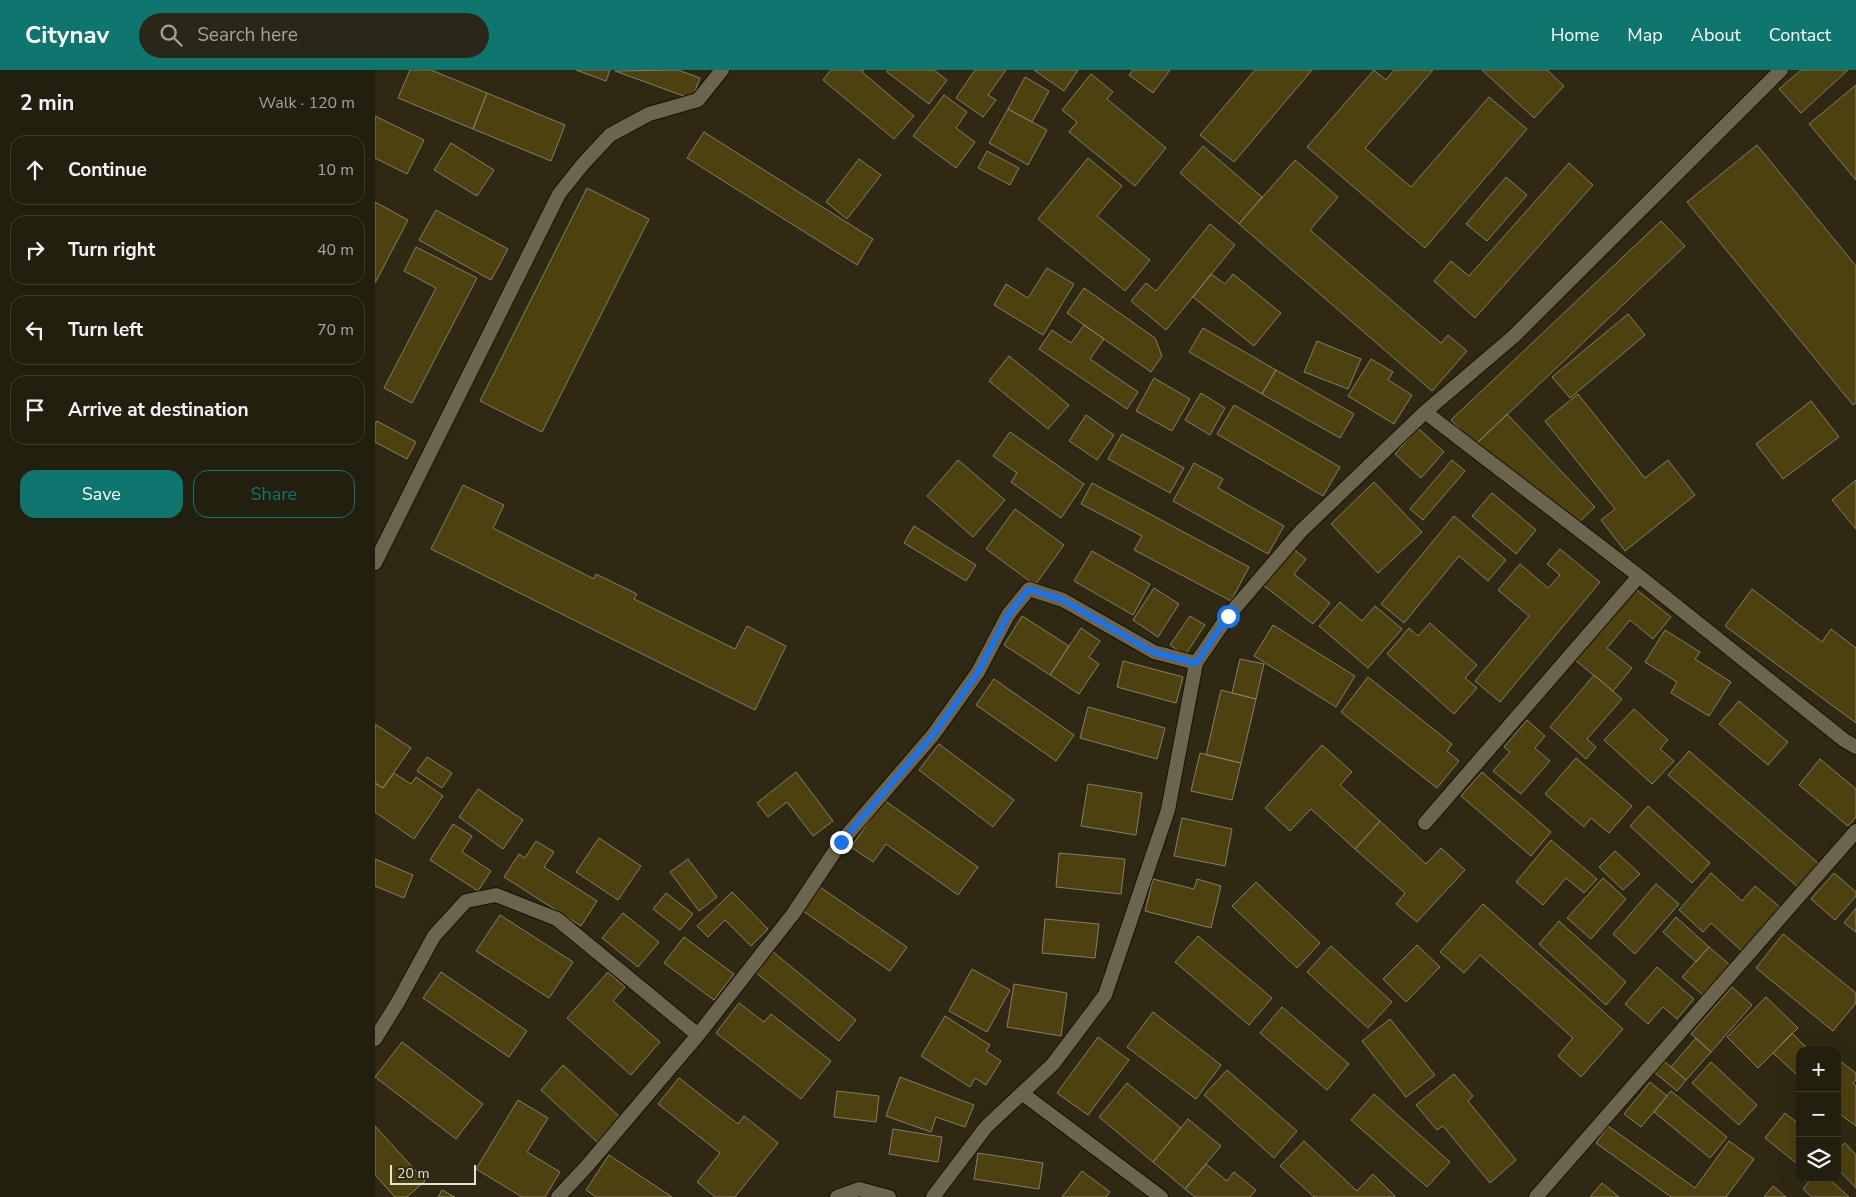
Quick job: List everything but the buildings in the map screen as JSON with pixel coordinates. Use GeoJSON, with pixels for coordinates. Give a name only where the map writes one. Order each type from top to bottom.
{"type":"FeatureCollection","features":[{"type":"Feature","properties":{"kind":"street"},"geometry":{"type":"LineString","coordinates":[[375,563],[559,194],[583,164],[611,135],[649,114],[698,100],[722,70]]}},
{"type":"Feature","properties":{"kind":"street"},"geometry":{"type":"LineString","coordinates":[[933,1197],[986,1127],[1053,1064],[1105,995],[1168,810],[1196,663],[1228,616],[1301,531],[1425,412],[1513,337],[1781,70]]}},
{"type":"Feature","properties":{"kind":"street"},"geometry":{"type":"LineString","coordinates":[[1425,412],[1639,576],[1844,740],[1856,747]]}},
{"type":"Feature","properties":{"kind":"street"},"geometry":{"type":"LineString","coordinates":[[1425,823],[1639,576]]}},
{"type":"Feature","properties":{"kind":"street"},"geometry":{"type":"LineString","coordinates":[[557,1197],[587,1166],[698,1035],[793,914],[841,842],[933,735],[978,672],[1008,615],[1029,589],[1063,600],[1153,652],[1196,663]]}},
{"type":"Feature","properties":{"kind":"street"},"geometry":{"type":"LineString","coordinates":[[1536,1197],[1856,831]]}},
{"type":"Feature","properties":{"kind":"street"},"geometry":{"type":"LineString","coordinates":[[375,1039],[398,1002],[434,936],[465,901],[496,895],[557,919],[698,1035]]}},
{"type":"Feature","properties":{"kind":"street"},"geometry":{"type":"LineString","coordinates":[[1023,1094],[1161,1197]]}},
{"type":"Feature","properties":{"kind":"street"},"geometry":{"type":"LineString","coordinates":[[837,1197],[859,1189],[889,1197]]}},
{"type":"Feature","properties":{"kind":"route"},"geometry":{"type":"LineString","coordinates":[[841,842],[933,735],[978,672],[1008,615],[1029,589],[1063,600],[1153,652],[1196,663],[1228,616]]}}]}
